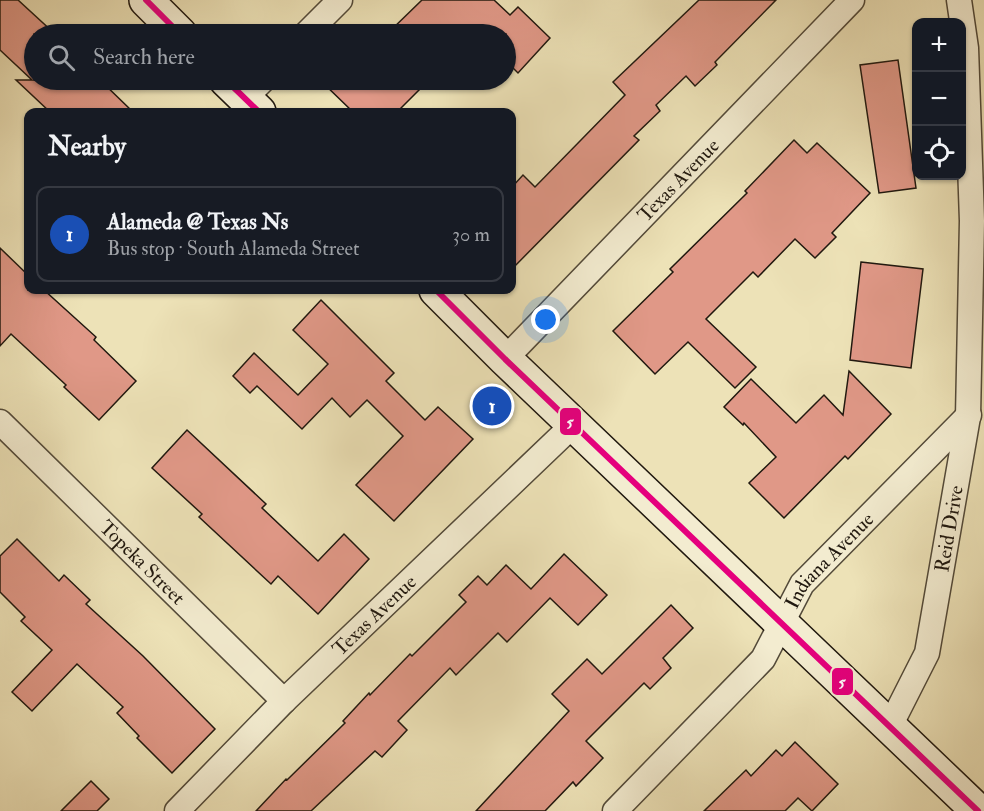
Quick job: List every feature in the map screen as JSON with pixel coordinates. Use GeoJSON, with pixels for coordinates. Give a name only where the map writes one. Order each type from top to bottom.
{"type":"FeatureCollection","features":[{"type":"Feature","properties":{"kind":"main road"},"geometry":{"type":"LineString","coordinates":[[146,0],[170,24]]}},
{"type":"Feature","properties":{"kind":"main road"},"geometry":{"type":"LineString","coordinates":[[440,294],[978,811]]}},
{"type":"Feature","properties":{"kind":"street"},"geometry":{"type":"LineString","coordinates":[[316,24],[340,0]]}},
{"type":"Feature","properties":{"kind":"street","name":"Texas Avenue"},"geometry":{"type":"LineString","coordinates":[[506,359],[852,0]]}},
{"type":"Feature","properties":{"kind":"street","name":"Reid Drive"},"geometry":{"type":"LineString","coordinates":[[890,726],[927,653],[976,409],[966,48],[959,0]]}},
{"type":"Feature","properties":{"kind":"street","name":"Indiana Avenue"},"geometry":{"type":"LineString","coordinates":[[615,811],[763,659],[802,584],[976,409]]}},
{"type":"Feature","properties":{"kind":"street","name":"Topeka Street"},"geometry":{"type":"LineString","coordinates":[[0,422],[284,700]]}},
{"type":"Feature","properties":{"kind":"street","name":"Texas Avenue"},"geometry":{"type":"LineString","coordinates":[[177,811],[284,700],[574,424]]}},
{"type":"Feature","properties":{"kind":"building"},"geometry":{"type":"Polygon","coordinates":[[[0,0],[18,0],[44,24],[24,24],[24,72],[0,50],[0,0]]]}},
{"type":"Feature","properties":{"kind":"building"},"geometry":{"type":"Polygon","coordinates":[[[422,0],[494,0],[510,15],[518,7],[550,38],[518,73],[516,71],[516,24],[397,24],[422,0]]]}},
{"type":"Feature","properties":{"kind":"building"},"geometry":{"type":"Polygon","coordinates":[[[699,0],[776,0],[715,62],[717,65],[695,86],[686,76],[656,105],[660,111],[634,136],[639,140],[516,265],[516,183],[523,175],[535,187],[625,95],[613,82],[699,0]]]}},
{"type":"Feature","properties":{"kind":"building"},"geometry":{"type":"Polygon","coordinates":[[[898,60],[912,160],[912,180],[915,180],[916,188],[879,193],[860,65],[898,60]]]}},
{"type":"Feature","properties":{"kind":"building"},"geometry":{"type":"Polygon","coordinates":[[[16,80],[24,80],[24,88],[16,80]]]}},
{"type":"Feature","properties":{"kind":"building"},"geometry":{"type":"Polygon","coordinates":[[[27,90],[110,90],[129,108],[46,108],[27,90]]]}},
{"type":"Feature","properties":{"kind":"building"},"geometry":{"type":"Polygon","coordinates":[[[330,90],[419,90],[401,108],[349,108],[330,90]]]}},
{"type":"Feature","properties":{"kind":"building"},"geometry":{"type":"Polygon","coordinates":[[[794,140],[807,153],[817,143],[870,193],[832,233],[836,237],[815,258],[795,239],[758,277],[753,272],[706,319],[756,367],[735,388],[688,342],[655,374],[613,331],[673,272],[670,269],[747,193],[745,191],[794,140]]]}},
{"type":"Feature","properties":{"kind":"building"},"geometry":{"type":"Polygon","coordinates":[[[0,248],[24,271],[24,294],[48,294],[96,337],[94,340],[136,381],[99,420],[64,387],[66,385],[11,334],[0,346],[0,248]]]}},
{"type":"Feature","properties":{"kind":"building"},"geometry":{"type":"Polygon","coordinates":[[[861,262],[923,269],[911,368],[850,360],[861,262]]]}},
{"type":"Feature","properties":{"kind":"building"},"geometry":{"type":"Polygon","coordinates":[[[321,300],[394,373],[386,381],[425,420],[438,407],[473,439],[394,521],[356,485],[403,436],[367,400],[350,417],[332,398],[302,429],[257,386],[250,393],[233,376],[254,353],[298,395],[328,364],[293,330],[321,300]]]}},
{"type":"Feature","properties":{"kind":"building"},"geometry":{"type":"Polygon","coordinates":[[[849,371],[891,414],[848,459],[845,456],[784,518],[749,483],[776,457],[744,423],[743,425],[724,407],[751,379],[796,423],[824,395],[843,415],[849,371]]]}},
{"type":"Feature","properties":{"kind":"building"},"geometry":{"type":"Polygon","coordinates":[[[187,430],[266,504],[262,508],[318,561],[344,534],[369,559],[318,614],[278,576],[271,584],[199,517],[202,514],[152,468],[187,430]]]}},
{"type":"Feature","properties":{"kind":"building"},"geometry":{"type":"Polygon","coordinates":[[[17,539],[59,581],[64,575],[90,600],[86,604],[143,656],[215,729],[172,773],[137,738],[139,736],[117,713],[123,707],[77,664],[32,711],[12,692],[52,650],[21,621],[25,617],[0,592],[0,556],[17,539]]]}},
{"type":"Feature","properties":{"kind":"building"},"geometry":{"type":"Polygon","coordinates":[[[564,554],[607,595],[578,625],[550,598],[507,642],[498,633],[456,675],[450,668],[398,721],[407,730],[382,757],[375,751],[311,811],[256,811],[345,723],[343,721],[369,693],[370,695],[410,654],[412,656],[466,602],[459,595],[478,576],[487,585],[506,565],[531,589],[564,554]]]}},
{"type":"Feature","properties":{"kind":"building"},"geometry":{"type":"Polygon","coordinates":[[[671,605],[693,628],[663,658],[671,668],[650,689],[644,683],[586,741],[603,758],[576,786],[573,782],[545,811],[476,811],[569,711],[552,694],[587,659],[602,674],[671,605]]]}},
{"type":"Feature","properties":{"kind":"building"},"geometry":{"type":"Polygon","coordinates":[[[795,742],[838,784],[812,811],[798,798],[785,811],[704,811],[746,770],[751,776],[776,750],[782,756],[795,742]]]}},
{"type":"Feature","properties":{"kind":"building"},"geometry":{"type":"Polygon","coordinates":[[[91,781],[109,799],[97,811],[61,811],[91,781]]]}},
{"type":"Feature","properties":{"kind":"transit line","name":"5"},"geometry":{"type":"LineString","coordinates":[[146,0],[170,24]]}},
{"type":"Feature","properties":{"kind":"transit line","name":"5"},"geometry":{"type":"LineString","coordinates":[[236,90],[255,108]]}},
{"type":"Feature","properties":{"kind":"transit line","name":"5"},"geometry":{"type":"LineString","coordinates":[[440,294],[505,359],[978,811]]}},
{"type":"Feature","properties":{"kind":"place","name":"Alameda @ Texas Ns"},"geometry":{"type":"Point","coordinates":[492,406]}}]}
